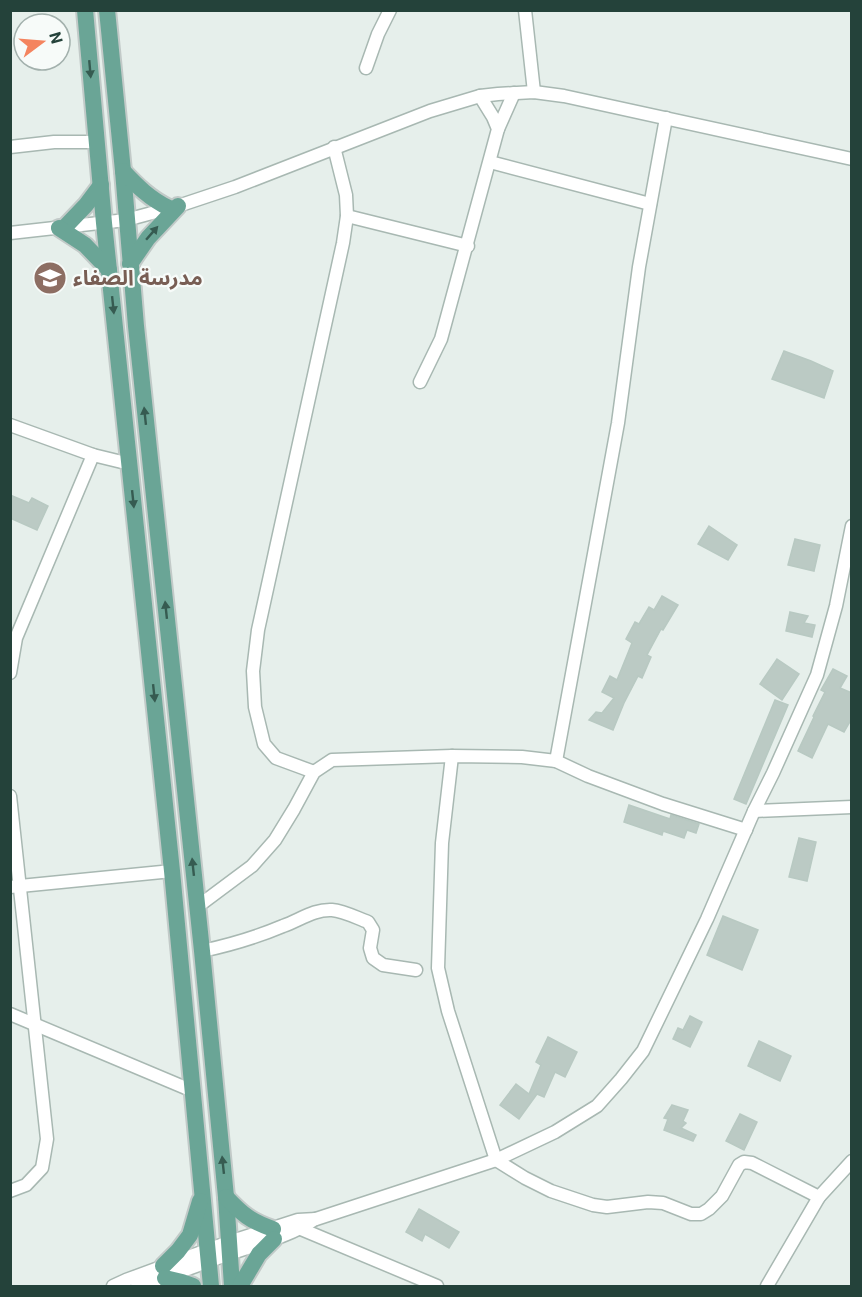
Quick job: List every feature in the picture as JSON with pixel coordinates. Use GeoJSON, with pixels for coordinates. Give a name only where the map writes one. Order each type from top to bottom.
{"type":"FeatureCollection","features":[{"type":"Feature","properties":{"kind":"main road"},"geometry":{"type":"LineString","coordinates":[[85,10],[104,223],[172,871],[211,1287]]}},
{"type":"Feature","properties":{"kind":"main road"},"geometry":{"type":"LineString","coordinates":[[107,10],[130,264],[202,951],[226,1197],[232,1287]]}},
{"type":"Feature","properties":{"kind":"main road"},"geometry":{"type":"LineString","coordinates":[[123,171],[152,199],[174,207],[130,264]]}},
{"type":"Feature","properties":{"kind":"main road"},"geometry":{"type":"LineString","coordinates":[[101,185],[81,211],[62,227],[86,245],[109,270]]}},
{"type":"Feature","properties":{"kind":"main road"},"geometry":{"type":"LineString","coordinates":[[193,1287],[164,1272],[190,1235],[203,1192]]}},
{"type":"Feature","properties":{"kind":"main road"},"geometry":{"type":"LineString","coordinates":[[226,1197],[243,1215],[273,1234],[258,1254],[240,1287]]}},
{"type":"Feature","properties":{"kind":"street"},"geometry":{"type":"LineString","coordinates":[[366,68],[378,34],[390,10]]}},
{"type":"Feature","properties":{"kind":"street"},"geometry":{"type":"LineString","coordinates":[[525,10],[534,92]]}},
{"type":"Feature","properties":{"kind":"street"},"geometry":{"type":"LineString","coordinates":[[10,233],[126,220],[174,207],[235,187],[430,111],[480,96],[498,94],[534,92],[564,96],[852,159]]}},
{"type":"Feature","properties":{"kind":"street"},"geometry":{"type":"LineString","coordinates":[[420,382],[441,339],[498,129],[514,93]]}},
{"type":"Feature","properties":{"kind":"street"},"geometry":{"type":"LineString","coordinates":[[480,96],[498,129]]}},
{"type":"Feature","properties":{"kind":"street"},"geometry":{"type":"LineString","coordinates":[[556,761],[618,423],[639,267],[666,118]]}},
{"type":"Feature","properties":{"kind":"street"},"geometry":{"type":"LineString","coordinates":[[10,147],[54,142],[97,142]]}},
{"type":"Feature","properties":{"kind":"street"},"geometry":{"type":"LineString","coordinates":[[314,772],[276,758],[264,744],[255,707],[253,670],[258,630],[343,243],[347,216],[346,195],[334,147]]}},
{"type":"Feature","properties":{"kind":"street"},"geometry":{"type":"LineString","coordinates":[[490,162],[650,204]]}},
{"type":"Feature","properties":{"kind":"street"},"geometry":{"type":"LineString","coordinates":[[347,216],[468,246]]}},
{"type":"Feature","properties":{"kind":"street"},"geometry":{"type":"LineString","coordinates":[[10,425],[93,455],[130,465]]}},
{"type":"Feature","properties":{"kind":"street"},"geometry":{"type":"LineString","coordinates":[[10,673],[16,638],[93,455]]}},
{"type":"Feature","properties":{"kind":"street"},"geometry":{"type":"LineString","coordinates":[[113,1287],[126,1280],[164,1272],[300,1224],[496,1160],[555,1132],[597,1106],[643,1051],[707,919],[754,811],[818,675],[837,606],[852,525]]}},
{"type":"Feature","properties":{"kind":"street"},"geometry":{"type":"LineString","coordinates":[[452,756],[442,843],[438,968],[448,1011],[496,1160],[551,1191],[607,1207],[648,1202],[663,1203],[691,1214],[701,1214],[722,1196],[739,1166],[744,1162],[752,1163],[819,1197]]}},
{"type":"Feature","properties":{"kind":"street"},"geometry":{"type":"LineString","coordinates":[[197,907],[252,866],[275,840],[314,772],[332,760],[452,756],[522,757],[556,761],[588,776],[663,804],[746,830]]}},
{"type":"Feature","properties":{"kind":"street"},"geometry":{"type":"LineString","coordinates":[[10,796],[15,887],[47,1138],[42,1168],[26,1185],[10,1191]]}},
{"type":"Feature","properties":{"kind":"street"},"geometry":{"type":"LineString","coordinates":[[754,811],[852,807]]}},
{"type":"Feature","properties":{"kind":"street"},"geometry":{"type":"LineString","coordinates":[[15,887],[172,871]]}},
{"type":"Feature","properties":{"kind":"street"},"geometry":{"type":"LineString","coordinates":[[202,951],[238,943],[313,913],[335,910],[368,922],[373,930],[370,948],[373,958],[383,964],[416,970]]}},
{"type":"Feature","properties":{"kind":"street"},"geometry":{"type":"LineString","coordinates":[[10,1014],[193,1091]]}},
{"type":"Feature","properties":{"kind":"street"},"geometry":{"type":"LineString","coordinates":[[767,1287],[819,1197],[852,1161]]}},
{"type":"Feature","properties":{"kind":"street"},"geometry":{"type":"LineString","coordinates":[[300,1224],[437,1287]]}},
{"type":"Feature","properties":{"kind":"street"},"geometry":{"type":"LineString","coordinates":[[137,1287],[164,1272]]}},
{"type":"Feature","properties":{"kind":"building"},"geometry":{"type":"Polygon","coordinates":[[[784,351],[833,371],[824,398],[772,379],[784,351]]]}},
{"type":"Feature","properties":{"kind":"building"},"geometry":{"type":"Polygon","coordinates":[[[10,495],[29,503],[32,498],[48,506],[37,530],[10,518],[10,495]]]}},
{"type":"Feature","properties":{"kind":"building"},"geometry":{"type":"Polygon","coordinates":[[[709,526],[737,545],[728,560],[698,544],[709,526]]]}},
{"type":"Feature","properties":{"kind":"building"},"geometry":{"type":"Polygon","coordinates":[[[795,539],[820,545],[814,571],[788,565],[795,539]]]}},
{"type":"Feature","properties":{"kind":"building"},"geometry":{"type":"Polygon","coordinates":[[[662,596],[678,605],[663,630],[661,629],[647,655],[651,657],[642,678],[638,676],[613,730],[589,720],[596,712],[602,713],[614,698],[602,692],[610,676],[617,680],[632,643],[626,639],[635,622],[639,624],[649,607],[654,610],[662,596]]]}},
{"type":"Feature","properties":{"kind":"building"},"geometry":{"type":"Polygon","coordinates":[[[790,612],[808,616],[804,623],[815,625],[812,637],[786,631],[790,612]]]}},
{"type":"Feature","properties":{"kind":"building"},"geometry":{"type":"Polygon","coordinates":[[[777,659],[799,674],[782,700],[760,684],[777,659]]]}},
{"type":"Feature","properties":{"kind":"building"},"geometry":{"type":"Polygon","coordinates":[[[833,669],[847,676],[840,688],[852,693],[852,718],[844,732],[828,724],[812,758],[798,751],[825,692],[821,690],[833,669]]]}},
{"type":"Feature","properties":{"kind":"building"},"geometry":{"type":"Polygon","coordinates":[[[775,700],[788,705],[746,804],[734,799],[775,700]]]}},
{"type":"Feature","properties":{"kind":"building"},"geometry":{"type":"Polygon","coordinates":[[[629,805],[670,819],[671,815],[699,824],[696,833],[687,830],[684,838],[663,831],[662,835],[624,822],[629,805]]]}},
{"type":"Feature","properties":{"kind":"building"},"geometry":{"type":"Polygon","coordinates":[[[799,838],[816,842],[807,881],[789,877],[799,838]]]}},
{"type":"Feature","properties":{"kind":"building"},"geometry":{"type":"Polygon","coordinates":[[[723,916],[758,930],[742,970],[707,955],[723,916]]]}},
{"type":"Feature","properties":{"kind":"building"},"geometry":{"type":"Polygon","coordinates":[[[690,1016],[702,1022],[690,1047],[673,1039],[678,1028],[683,1030],[690,1016]]]}},
{"type":"Feature","properties":{"kind":"building"},"geometry":{"type":"Polygon","coordinates":[[[548,1037],[577,1052],[565,1077],[555,1072],[544,1097],[537,1094],[519,1119],[500,1105],[516,1084],[529,1094],[541,1065],[536,1062],[548,1037]]]}},
{"type":"Feature","properties":{"kind":"building"},"geometry":{"type":"Polygon","coordinates":[[[759,1041],[791,1056],[780,1081],[748,1066],[759,1041]]]}},
{"type":"Feature","properties":{"kind":"building"},"geometry":{"type":"Polygon","coordinates":[[[672,1105],[688,1110],[683,1121],[686,1123],[681,1128],[696,1135],[693,1141],[664,1130],[668,1119],[664,1118],[672,1105]]]}},
{"type":"Feature","properties":{"kind":"building"},"geometry":{"type":"Polygon","coordinates":[[[740,1114],[757,1122],[744,1150],[726,1141],[740,1114]]]}},
{"type":"Feature","properties":{"kind":"building"},"geometry":{"type":"Polygon","coordinates":[[[419,1209],[459,1232],[449,1248],[425,1234],[422,1241],[406,1232],[419,1209]]]}},
{"type":"Feature","properties":{"kind":"place","name":"مدرسة الصفاء"},"geometry":{"type":"Point","coordinates":[50,278]}}]}
